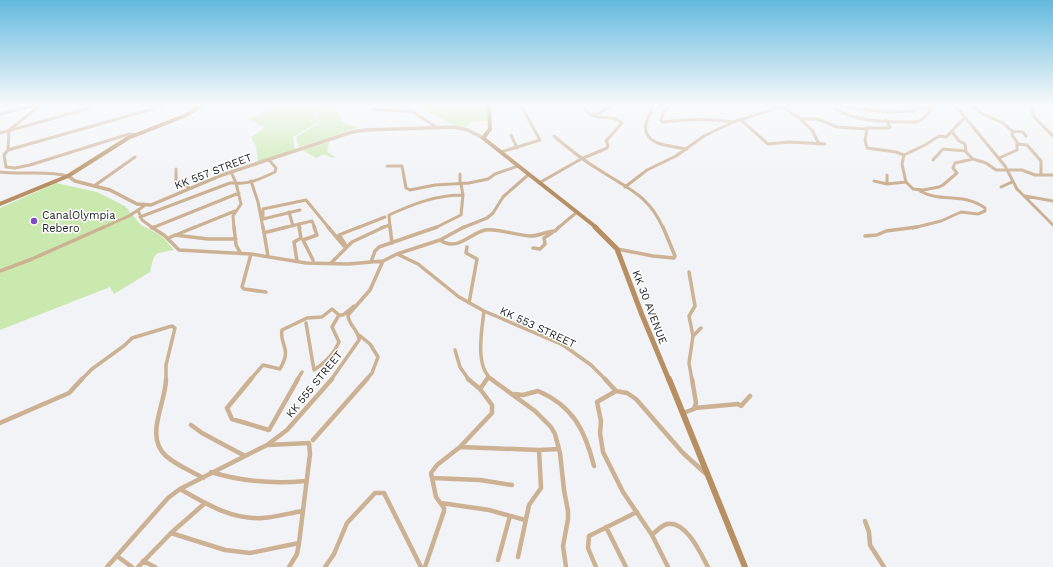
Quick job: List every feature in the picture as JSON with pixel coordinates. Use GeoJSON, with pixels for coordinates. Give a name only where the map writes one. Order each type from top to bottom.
{"type":"FeatureCollection","features":[{"type":"Feature","properties":{"kind":"main road"},"geometry":{"type":"LineString","coordinates":[[0,204],[68,176],[135,134],[145,130]]}},
{"type":"Feature","properties":{"kind":"main road"},"geometry":{"type":"LineString","coordinates":[[483,138],[489,130]]}},
{"type":"Feature","properties":{"kind":"main road","name":"KK 30 AVENUE"},"geometry":{"type":"LineString","coordinates":[[483,138],[606,236],[617,249],[645,322],[710,478],[745,567]]}},
{"type":"Feature","properties":{"kind":"street"},"geometry":{"type":"LineString","coordinates":[[8,150],[9,130]]}},
{"type":"Feature","properties":{"kind":"street"},"geometry":{"type":"LineString","coordinates":[[7,168],[5,165],[4,155],[8,150],[77,130]]}},
{"type":"Feature","properties":{"kind":"street","name":"KK 557 STREET"},"geometry":{"type":"LineString","coordinates":[[0,270],[47,253],[144,206],[158,203],[190,188],[231,172],[358,131],[369,130]]}},
{"type":"Feature","properties":{"kind":"street","name":"KK 557 STREET"},"geometry":{"type":"LineString","coordinates":[[468,130],[483,138]]}},
{"type":"Feature","properties":{"kind":"street"},"geometry":{"type":"LineString","coordinates":[[501,152],[540,140],[535,130]]}},
{"type":"Feature","properties":{"kind":"street"},"geometry":{"type":"LineString","coordinates":[[539,183],[581,159],[608,147],[606,140],[615,130]]}},
{"type":"Feature","properties":{"kind":"street"},"geometry":{"type":"LineString","coordinates":[[645,130],[650,139],[663,145],[687,149]]}},
{"type":"Feature","properties":{"kind":"street"},"geometry":{"type":"LineString","coordinates":[[625,187],[647,170],[687,149],[704,136],[717,130]]}},
{"type":"Feature","properties":{"kind":"street"},"geometry":{"type":"LineString","coordinates":[[753,130],[768,144],[789,142],[825,144]]}},
{"type":"Feature","properties":{"kind":"street"},"geometry":{"type":"LineString","coordinates":[[812,130],[819,144]]}},
{"type":"Feature","properties":{"kind":"street"},"geometry":{"type":"LineString","coordinates":[[868,130],[865,140],[867,148],[896,152],[904,155]]}},
{"type":"Feature","properties":{"kind":"street"},"geometry":{"type":"LineString","coordinates":[[976,130],[999,158],[1007,170],[1012,182],[1053,225]]}},
{"type":"Feature","properties":{"kind":"street"},"geometry":{"type":"LineString","coordinates":[[906,182],[902,164],[904,155],[915,148],[925,145],[939,136],[946,136],[952,132],[959,141],[965,144],[966,151],[973,159]]}},
{"type":"Feature","properties":{"kind":"street"},"geometry":{"type":"LineString","coordinates":[[999,158],[1017,150],[1018,144],[1015,137],[1012,135],[1013,132],[1023,132],[1026,136]]}},
{"type":"Feature","properties":{"kind":"street"},"geometry":{"type":"LineString","coordinates":[[2,172],[7,168],[15,168],[60,157],[129,134],[135,134]]}},
{"type":"Feature","properties":{"kind":"street"},"geometry":{"type":"LineString","coordinates":[[511,135],[517,148]]}},
{"type":"Feature","properties":{"kind":"street"},"geometry":{"type":"LineString","coordinates":[[554,136],[581,159],[648,203],[655,212],[675,256],[674,258],[653,256],[617,249]]}},
{"type":"Feature","properties":{"kind":"street"},"geometry":{"type":"LineString","coordinates":[[1018,144],[1027,145],[1041,161],[1041,175]]}},
{"type":"Feature","properties":{"kind":"street"},"geometry":{"type":"LineString","coordinates":[[933,160],[943,149],[966,151]]}},
{"type":"Feature","properties":{"kind":"street"},"geometry":{"type":"LineString","coordinates":[[94,186],[135,157]]}},
{"type":"Feature","properties":{"kind":"street"},"geometry":{"type":"LineString","coordinates":[[919,190],[944,184],[949,178],[957,173],[953,168],[956,162],[973,159],[986,163],[995,170],[1022,170],[1041,175],[1053,175]]}},
{"type":"Feature","properties":{"kind":"street"},"geometry":{"type":"LineString","coordinates":[[140,218],[230,183],[239,184],[275,172],[276,168],[269,160]]}},
{"type":"Feature","properties":{"kind":"street"},"geometry":{"type":"LineString","coordinates":[[387,166],[402,166],[406,188],[408,190],[435,185],[460,184],[488,179],[495,174],[518,166]]}},
{"type":"Feature","properties":{"kind":"street"},"geometry":{"type":"LineString","coordinates":[[176,169],[176,181],[190,188]]}},
{"type":"Feature","properties":{"kind":"street"},"geometry":{"type":"LineString","coordinates":[[2,172],[16,175],[61,174],[68,176],[75,181],[110,190],[144,206]]}},
{"type":"Feature","properties":{"kind":"street"},"geometry":{"type":"LineString","coordinates":[[170,238],[235,211],[241,206],[239,192],[231,172]]}},
{"type":"Feature","properties":{"kind":"street"},"geometry":{"type":"LineString","coordinates":[[371,262],[375,251],[379,247],[430,230],[461,215],[463,194],[460,184],[460,174]]}},
{"type":"Feature","properties":{"kind":"street"},"geometry":{"type":"LineString","coordinates":[[138,210],[140,218],[146,224],[170,238],[179,250],[251,254],[297,261],[331,263],[383,261],[397,254],[440,240],[467,225],[490,215],[503,197],[528,175]]}},
{"type":"Feature","properties":{"kind":"street"},"geometry":{"type":"LineString","coordinates":[[887,175],[887,184]]}},
{"type":"Feature","properties":{"kind":"street"},"geometry":{"type":"LineString","coordinates":[[251,181],[258,202],[268,256]]}},
{"type":"Feature","properties":{"kind":"street"},"geometry":{"type":"LineString","coordinates":[[865,236],[877,235],[886,231],[904,230],[921,226],[941,221],[961,212],[978,214],[985,211],[985,208],[980,203],[958,197],[925,194],[906,182],[887,184],[874,181]]}},
{"type":"Feature","properties":{"kind":"street"},"geometry":{"type":"LineString","coordinates":[[1001,187],[1012,182]]}},
{"type":"Feature","properties":{"kind":"street"},"geometry":{"type":"LineString","coordinates":[[152,228],[239,192]]}},
{"type":"Feature","properties":{"kind":"street"},"geometry":{"type":"LineString","coordinates":[[392,243],[389,215],[429,200],[463,194]]}},
{"type":"Feature","properties":{"kind":"street"},"geometry":{"type":"LineString","coordinates":[[1025,196],[1053,201]]}},
{"type":"Feature","properties":{"kind":"street"},"geometry":{"type":"LineString","coordinates":[[300,210],[264,219],[263,209],[306,200],[344,246],[345,244],[339,235],[385,216]]}},
{"type":"Feature","properties":{"kind":"street"},"geometry":{"type":"LineString","coordinates":[[235,211],[233,216],[236,245],[241,254]]}},
{"type":"Feature","properties":{"kind":"street"},"geometry":{"type":"LineString","coordinates":[[289,212],[293,226]]}},
{"type":"Feature","properties":{"kind":"street"},"geometry":{"type":"LineString","coordinates":[[533,248],[540,249],[545,244],[544,238],[577,212]]}},
{"type":"Feature","properties":{"kind":"street"},"geometry":{"type":"LineString","coordinates":[[267,232],[312,221],[317,235],[303,240],[313,260]]}},
{"type":"Feature","properties":{"kind":"street"},"geometry":{"type":"LineString","coordinates":[[297,261],[294,242],[301,238],[298,224]]}},
{"type":"Feature","properties":{"kind":"street"},"geometry":{"type":"LineString","coordinates":[[331,263],[352,242],[390,225]]}},
{"type":"Feature","properties":{"kind":"street"},"geometry":{"type":"LineString","coordinates":[[440,240],[445,244],[460,243],[481,231],[487,230],[531,236],[540,235],[547,231],[553,232]]}},
{"type":"Feature","properties":{"kind":"street"},"geometry":{"type":"LineString","coordinates":[[175,235],[208,239],[236,239]]}},
{"type":"Feature","properties":{"kind":"street"},"geometry":{"type":"LineString","coordinates":[[467,247],[466,253],[477,259],[469,303]]}},
{"type":"Feature","properties":{"kind":"street"},"geometry":{"type":"LineString","coordinates":[[251,254],[242,287],[244,290],[266,292]]}},
{"type":"Feature","properties":{"kind":"street","name":"KK 553 STREET"},"geometry":{"type":"LineString","coordinates":[[397,254],[418,264],[459,297],[469,303],[563,345],[591,365],[616,391],[627,393],[636,399],[683,453],[710,478]]}},
{"type":"Feature","properties":{"kind":"street"},"geometry":{"type":"LineString","coordinates":[[313,440],[372,373],[378,357],[374,348],[369,342],[359,336],[348,319],[350,312],[370,290],[383,261]]}},
{"type":"Feature","properties":{"kind":"street"},"geometry":{"type":"LineString","coordinates":[[689,272],[695,306],[690,316],[693,336],[689,363],[696,403],[694,408]]}},
{"type":"Feature","properties":{"kind":"street"},"geometry":{"type":"LineString","coordinates":[[306,322],[314,370],[325,363],[336,350],[339,342],[332,327],[339,315],[343,315],[357,304]]}},
{"type":"Feature","properties":{"kind":"street"},"geometry":{"type":"LineString","coordinates":[[302,372],[269,430],[232,419],[227,408],[263,365],[280,369],[283,365],[286,349],[281,338],[282,330],[307,318],[322,317],[332,309],[339,315]]}},
{"type":"Feature","properties":{"kind":"street"},"geometry":{"type":"LineString","coordinates":[[484,311],[481,358],[485,372],[488,377],[514,394],[550,425],[555,434],[559,449],[563,487],[568,511],[568,520],[562,553],[566,567]]}},
{"type":"Feature","properties":{"kind":"street"},"geometry":{"type":"LineString","coordinates":[[0,423],[69,393],[92,369],[125,345],[132,338],[172,326],[176,328],[166,365],[166,385],[156,431],[156,441],[166,456],[204,478]]}},
{"type":"Feature","properties":{"kind":"street"},"geometry":{"type":"LineString","coordinates":[[693,336],[701,328]]}},
{"type":"Feature","properties":{"kind":"street","name":"KK 555 STREET"},"geometry":{"type":"LineString","coordinates":[[108,567],[168,498],[180,489],[204,478],[211,472],[267,445],[293,425],[327,386],[349,356],[359,340],[359,336]]}},
{"type":"Feature","properties":{"kind":"street"},"geometry":{"type":"LineString","coordinates":[[425,567],[444,511],[436,496],[432,478],[433,470],[460,447],[492,413],[492,405],[480,389],[465,377],[457,360],[455,350]]}},
{"type":"Feature","properties":{"kind":"street"},"geometry":{"type":"LineString","coordinates":[[480,389],[488,377]]}},
{"type":"Feature","properties":{"kind":"street"},"geometry":{"type":"LineString","coordinates":[[514,394],[523,396],[538,391],[566,407],[582,430],[590,449],[594,466]]}},
{"type":"Feature","properties":{"kind":"street"},"geometry":{"type":"LineString","coordinates":[[616,391],[597,402],[601,421],[600,438],[603,452],[623,492],[652,535],[668,567]]}},
{"type":"Feature","properties":{"kind":"street"},"geometry":{"type":"LineString","coordinates":[[683,413],[691,411],[694,408],[738,404],[741,406],[750,396]]}},
{"type":"Feature","properties":{"kind":"street"},"geometry":{"type":"LineString","coordinates":[[191,425],[202,433],[245,456]]}},
{"type":"Feature","properties":{"kind":"street"},"geometry":{"type":"LineString","coordinates":[[267,445],[309,442],[310,454],[299,543],[297,554],[289,567]]}},
{"type":"Feature","properties":{"kind":"street"},"geometry":{"type":"LineString","coordinates":[[460,447],[539,450],[559,449]]}},
{"type":"Feature","properties":{"kind":"street"},"geometry":{"type":"LineString","coordinates":[[518,557],[525,520],[530,505],[540,488],[539,450]]}},
{"type":"Feature","properties":{"kind":"street"},"geometry":{"type":"LineString","coordinates":[[211,472],[251,482],[276,484],[306,481]]}},
{"type":"Feature","properties":{"kind":"street"},"geometry":{"type":"LineString","coordinates":[[432,478],[480,480],[512,485]]}},
{"type":"Feature","properties":{"kind":"street"},"geometry":{"type":"LineString","coordinates":[[180,489],[204,504],[223,512],[243,517],[262,518],[303,511]]}},
{"type":"Feature","properties":{"kind":"street"},"geometry":{"type":"LineString","coordinates":[[325,567],[331,561],[344,528],[375,493],[384,493],[393,507],[412,553],[421,567]]}},
{"type":"Feature","properties":{"kind":"street"},"geometry":{"type":"LineString","coordinates":[[441,503],[490,510],[525,520]]}},
{"type":"Feature","properties":{"kind":"street"},"geometry":{"type":"LineString","coordinates":[[138,567],[171,533],[204,504]]}},
{"type":"Feature","properties":{"kind":"street"},"geometry":{"type":"LineString","coordinates":[[596,567],[587,548],[587,540],[593,533],[637,512]]}},
{"type":"Feature","properties":{"kind":"street"},"geometry":{"type":"LineString","coordinates":[[498,560],[510,516]]}},
{"type":"Feature","properties":{"kind":"street"},"geometry":{"type":"LineString","coordinates":[[865,520],[869,532],[870,545],[884,567]]}},
{"type":"Feature","properties":{"kind":"street"},"geometry":{"type":"LineString","coordinates":[[652,535],[666,525],[670,524],[687,532],[692,537],[708,567]]}},
{"type":"Feature","properties":{"kind":"street"},"geometry":{"type":"LineString","coordinates":[[606,527],[626,567]]}},
{"type":"Feature","properties":{"kind":"street"},"geometry":{"type":"LineString","coordinates":[[171,533],[225,550],[250,553],[299,543]]}},
{"type":"Feature","properties":{"kind":"street"},"geometry":{"type":"LineString","coordinates":[[117,556],[132,567]]}},
{"type":"Feature","properties":{"kind":"street"},"geometry":{"type":"LineString","coordinates":[[143,562],[155,567]]}},
{"type":"Feature","properties":{"kind":"green space"},"geometry":{"type":"Polygon","coordinates":[[[261,130],[304,130],[293,137],[295,150],[258,162],[256,146],[251,137],[261,130]]]}},
{"type":"Feature","properties":{"kind":"green space"},"geometry":{"type":"Polygon","coordinates":[[[307,130],[349,130],[299,147],[296,137],[307,130]]]}},
{"type":"Feature","properties":{"kind":"green space"},"geometry":{"type":"Polygon","coordinates":[[[329,142],[327,152],[335,157],[332,158],[324,154],[316,158],[303,150],[329,142]]]}},
{"type":"Feature","properties":{"kind":"green space"},"geometry":{"type":"Polygon","coordinates":[[[56,183],[97,192],[125,206],[141,225],[162,236],[174,250],[158,253],[154,257],[150,272],[114,294],[110,287],[0,330],[0,208],[56,183]]]}},
{"type":"Feature","properties":{"kind":"place","name":"CanalOlympia Rebero"},"geometry":{"type":"Point","coordinates":[34,221]}}]}
